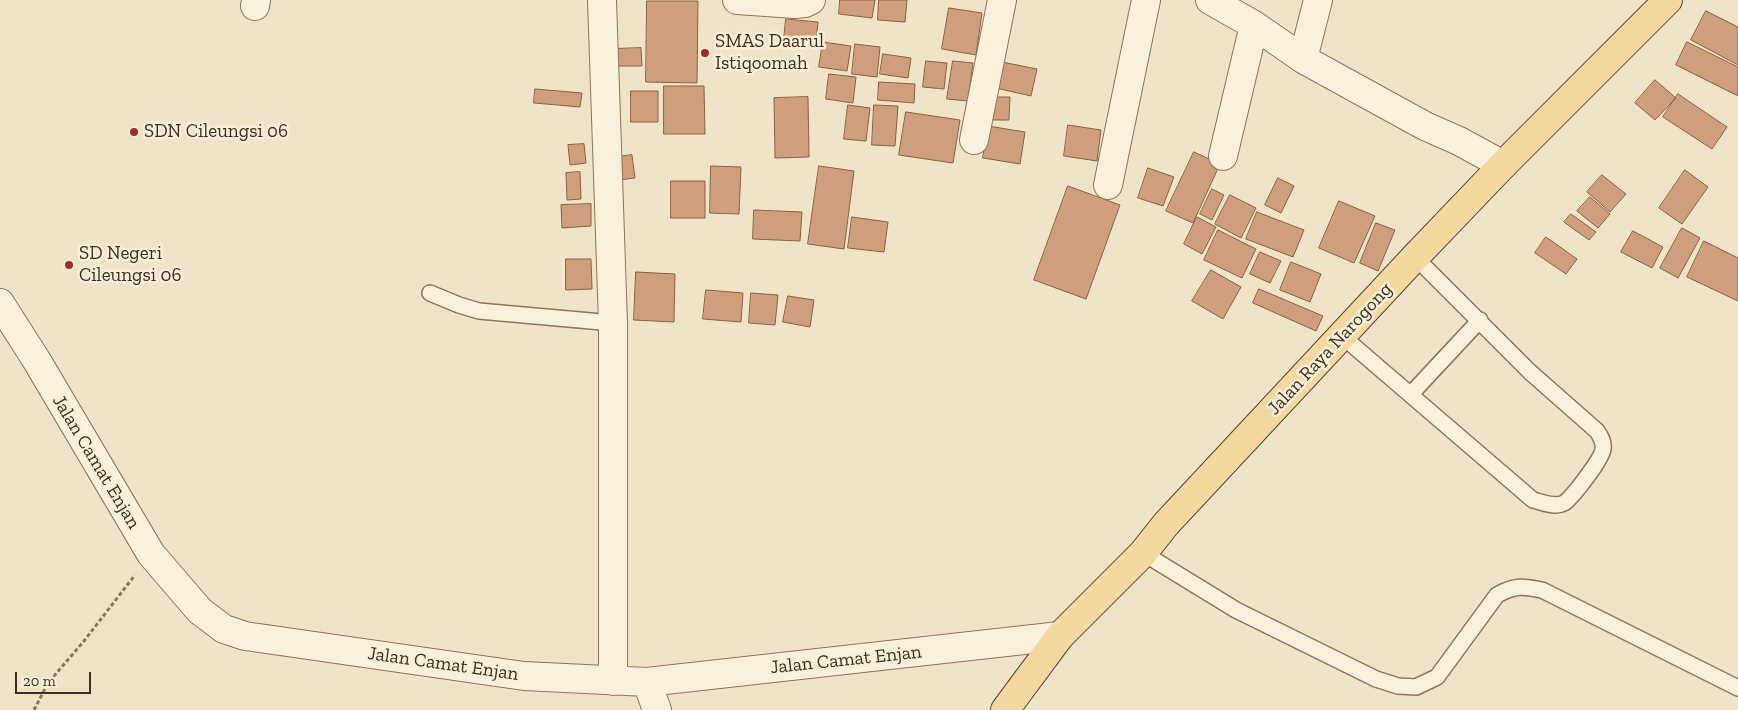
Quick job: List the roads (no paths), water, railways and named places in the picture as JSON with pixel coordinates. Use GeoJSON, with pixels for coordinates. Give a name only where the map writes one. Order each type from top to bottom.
{"type":"FeatureCollection","features":[{"type":"Feature","properties":{"kind":"main road","name":"Jalan Raya Narogong"},"geometry":{"type":"LineString","coordinates":[[1005,710],[1060,636],[1143,553],[1166,524],[1415,257],[1503,165],[1668,0]]}},
{"type":"Feature","properties":{"kind":"street"},"geometry":{"type":"LineString","coordinates":[[602,0],[613,323],[614,681]]}},
{"type":"Feature","properties":{"kind":"street"},"geometry":{"type":"LineString","coordinates":[[737,0],[795,4],[810,0]]}},
{"type":"Feature","properties":{"kind":"street"},"geometry":{"type":"LineString","coordinates":[[974,140],[1002,0]]}},
{"type":"Feature","properties":{"kind":"street"},"geometry":{"type":"LineString","coordinates":[[1108,185],[1146,0]]}},
{"type":"Feature","properties":{"kind":"street"},"geometry":{"type":"LineString","coordinates":[[1210,0],[1254,25],[1303,59],[1425,126],[1459,141],[1503,165]]}},
{"type":"Feature","properties":{"kind":"street"},"geometry":{"type":"LineString","coordinates":[[1303,59],[1318,0]]}},
{"type":"Feature","properties":{"kind":"street"},"geometry":{"type":"LineString","coordinates":[[1223,156],[1254,25]]}},
{"type":"Feature","properties":{"kind":"street","name":"Jalan Camat Enjan"},"geometry":{"type":"LineString","coordinates":[[0,303],[37,361],[151,554],[200,610],[224,629],[245,636],[524,676],[646,682],[1060,636]]}},
{"type":"Feature","properties":{"kind":"street"},"geometry":{"type":"LineString","coordinates":[[646,682],[658,710]]}},
{"type":"Feature","properties":{"kind":"lane"},"geometry":{"type":"LineString","coordinates":[[1342,336],[1533,500],[1555,505],[1564,502],[1598,463],[1603,450],[1603,441],[1597,431],[1530,372],[1415,257]]}},
{"type":"Feature","properties":{"kind":"lane"},"geometry":{"type":"LineString","coordinates":[[430,293],[479,311],[613,323]]}},
{"type":"Feature","properties":{"kind":"lane"},"geometry":{"type":"LineString","coordinates":[[1411,394],[1480,320]]}},
{"type":"Feature","properties":{"kind":"lane"},"geometry":{"type":"LineString","coordinates":[[1143,553],[1236,610],[1376,679],[1398,686],[1416,687],[1438,678],[1497,595],[1510,588],[1524,586],[1542,590],[1738,688]]}},
{"type":"Feature","properties":{"kind":"place","name":"SMAS Daarul Istiqoomah"},"geometry":{"type":"Point","coordinates":[705,53]}},
{"type":"Feature","properties":{"kind":"place","name":"SDN Cileungsi 06"},"geometry":{"type":"Point","coordinates":[134,132]}},
{"type":"Feature","properties":{"kind":"place","name":"SD Negeri Cileungsi 06"},"geometry":{"type":"Point","coordinates":[69,265]}}]}
